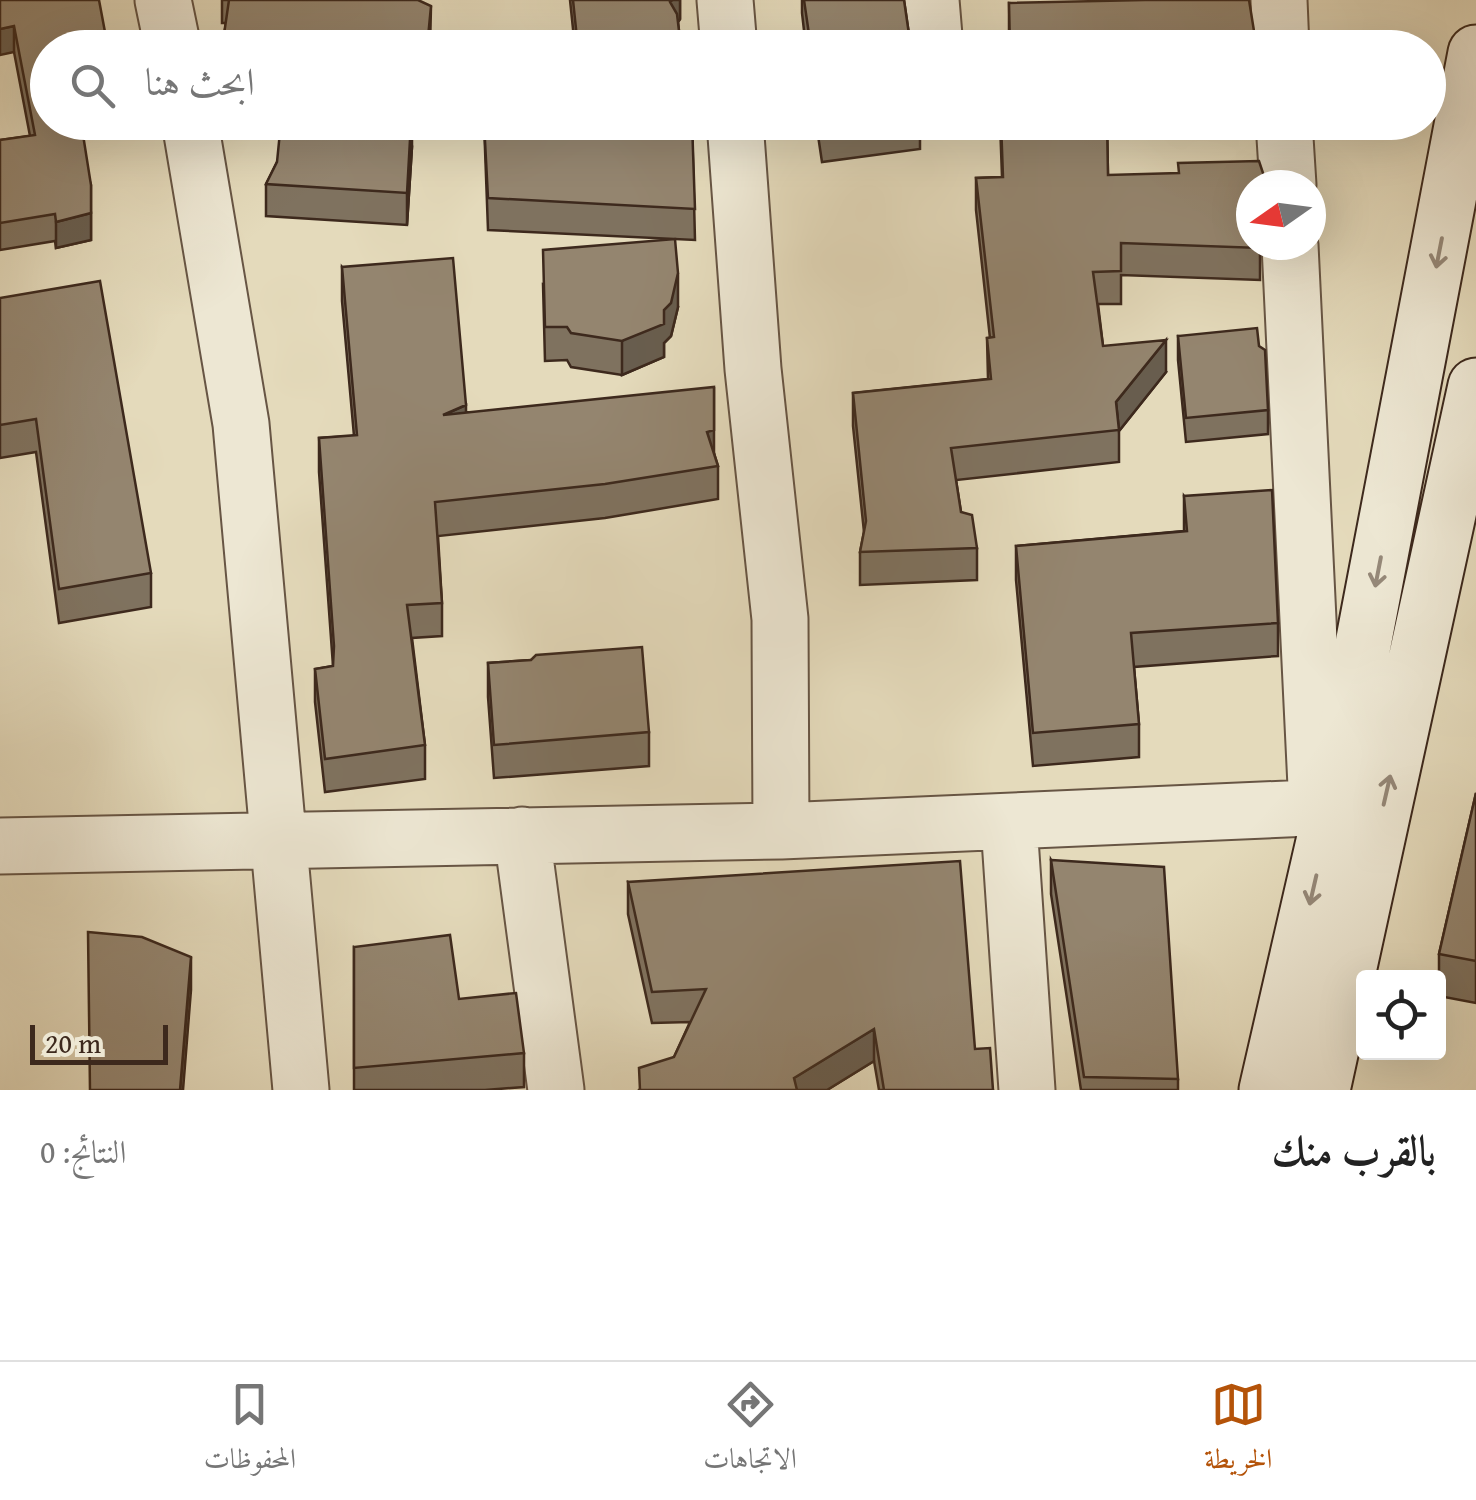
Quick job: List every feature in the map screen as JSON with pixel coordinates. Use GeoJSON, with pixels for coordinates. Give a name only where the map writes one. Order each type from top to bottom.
{"type":"FeatureCollection","features":[{"type":"Feature","properties":{"kind":"street"},"geometry":{"type":"LineString","coordinates":[[163,0],[170,30]]}},
{"type":"Feature","properties":{"kind":"street"},"geometry":{"type":"LineString","coordinates":[[726,0],[728,30]]}},
{"type":"Feature","properties":{"kind":"street"},"geometry":{"type":"LineString","coordinates":[[931,0],[934,30]]}},
{"type":"Feature","properties":{"kind":"street"},"geometry":{"type":"LineString","coordinates":[[1278,0],[1280,30]]}},
{"type":"Feature","properties":{"kind":"street"},"geometry":{"type":"LineString","coordinates":[[1268,1090],[1476,54]]}},
{"type":"Feature","properties":{"kind":"street"},"geometry":{"type":"LineString","coordinates":[[193,140],[241,424],[282,838],[301,1090]]}},
{"type":"Feature","properties":{"kind":"street"},"geometry":{"type":"LineString","coordinates":[[735,140],[753,370],[780,620],[781,831]]}},
{"type":"Feature","properties":{"kind":"street"},"geometry":{"type":"LineString","coordinates":[[1285,140],[1287,170]]}},
{"type":"Feature","properties":{"kind":"street"},"geometry":{"type":"LineString","coordinates":[[1291,260],[1325,807]]}},
{"type":"Feature","properties":{"kind":"street"},"geometry":{"type":"LineString","coordinates":[[1322,1090],[1476,386]]}},
{"type":"Feature","properties":{"kind":"street"},"geometry":{"type":"LineString","coordinates":[[0,846],[781,831],[1009,824],[1325,807]]}},
{"type":"Feature","properties":{"kind":"street"},"geometry":{"type":"LineString","coordinates":[[1009,824],[1028,1090]]}},
{"type":"Feature","properties":{"kind":"street"},"geometry":{"type":"LineString","coordinates":[[522,834],[556,1090]]}},
{"type":"Feature","properties":{"kind":"building"},"geometry":{"type":"Polygon","coordinates":[[[0,0],[99,0],[105,30],[30,30],[30,109],[14,26],[0,29],[0,0]]]}},
{"type":"Feature","properties":{"kind":"building"},"geometry":{"type":"Polygon","coordinates":[[[229,0],[418,0],[431,6],[429,30],[225,30],[229,0]]]}},
{"type":"Feature","properties":{"kind":"building"},"geometry":{"type":"Polygon","coordinates":[[[573,0],[672,0],[679,30],[576,30],[573,0]]]}},
{"type":"Feature","properties":{"kind":"building"},"geometry":{"type":"Polygon","coordinates":[[[804,0],[904,0],[908,30],[808,30],[804,0]]]}},
{"type":"Feature","properties":{"kind":"building"},"geometry":{"type":"Polygon","coordinates":[[[1249,0],[1254,30],[1010,30],[1009,3],[1249,0]]]}},
{"type":"Feature","properties":{"kind":"building"},"geometry":{"type":"Polygon","coordinates":[[[30,136],[30,140],[84,140],[91,213],[56,222],[55,214],[0,223],[0,140],[30,136]]]}},
{"type":"Feature","properties":{"kind":"building"},"geometry":{"type":"Polygon","coordinates":[[[279,140],[410,140],[407,193],[266,184],[277,162],[279,140]]]}},
{"type":"Feature","properties":{"kind":"building"},"geometry":{"type":"Polygon","coordinates":[[[485,140],[693,140],[695,209],[488,198],[485,140]]]}},
{"type":"Feature","properties":{"kind":"building"},"geometry":{"type":"Polygon","coordinates":[[[1002,140],[1107,140],[1108,175],[1179,173],[1178,163],[1259,161],[1262,170],[1236,170],[1236,247],[1121,243],[1121,271],[1093,272],[1103,346],[1166,340],[1116,402],[1119,430],[951,448],[961,512],[972,515],[977,548],[860,552],[866,521],[853,393],[991,379],[987,338],[994,337],[976,178],[1003,177],[1002,140]]]}},
{"type":"Feature","properties":{"kind":"building"},"geometry":{"type":"Polygon","coordinates":[[[675,239],[678,273],[671,303],[664,310],[664,324],[622,341],[571,333],[567,327],[545,327],[543,250],[675,239]]]}},
{"type":"Feature","properties":{"kind":"building"},"geometry":{"type":"Polygon","coordinates":[[[453,258],[466,405],[443,415],[714,387],[714,430],[707,432],[718,466],[605,484],[435,502],[442,603],[407,605],[425,745],[325,759],[315,669],[333,666],[334,646],[319,438],[357,435],[342,267],[453,258]]]}},
{"type":"Feature","properties":{"kind":"building"},"geometry":{"type":"Polygon","coordinates":[[[100,281],[151,573],[59,589],[36,419],[0,425],[0,298],[100,281]]]}},
{"type":"Feature","properties":{"kind":"building"},"geometry":{"type":"Polygon","coordinates":[[[1257,328],[1259,346],[1265,350],[1268,410],[1186,418],[1178,336],[1257,328]]]}},
{"type":"Feature","properties":{"kind":"building"},"geometry":{"type":"Polygon","coordinates":[[[1272,490],[1278,623],[1131,633],[1139,724],[1033,733],[1016,546],[1187,531],[1184,496],[1272,490]]]}},
{"type":"Feature","properties":{"kind":"building"},"geometry":{"type":"Polygon","coordinates":[[[642,647],[649,732],[494,745],[488,663],[642,647]]]}},
{"type":"Feature","properties":{"kind":"building"},"geometry":{"type":"Polygon","coordinates":[[[1476,793],[1476,961],[1439,954],[1476,793]]]}},
{"type":"Feature","properties":{"kind":"building"},"geometry":{"type":"Polygon","coordinates":[[[1051,860],[1164,867],[1178,1079],[1084,1077],[1051,860]]]}},
{"type":"Feature","properties":{"kind":"building"},"geometry":{"type":"Polygon","coordinates":[[[960,861],[975,1049],[990,1048],[993,1090],[884,1090],[874,1029],[794,1078],[797,1090],[640,1090],[639,1068],[674,1057],[706,989],[652,992],[628,882],[960,861]]]}},
{"type":"Feature","properties":{"kind":"building"},"geometry":{"type":"Polygon","coordinates":[[[88,932],[142,937],[191,957],[180,1090],[90,1090],[88,932]]]}},
{"type":"Feature","properties":{"kind":"building"},"geometry":{"type":"Polygon","coordinates":[[[450,935],[459,999],[516,993],[524,1053],[354,1068],[354,947],[450,935]]]}}]}
